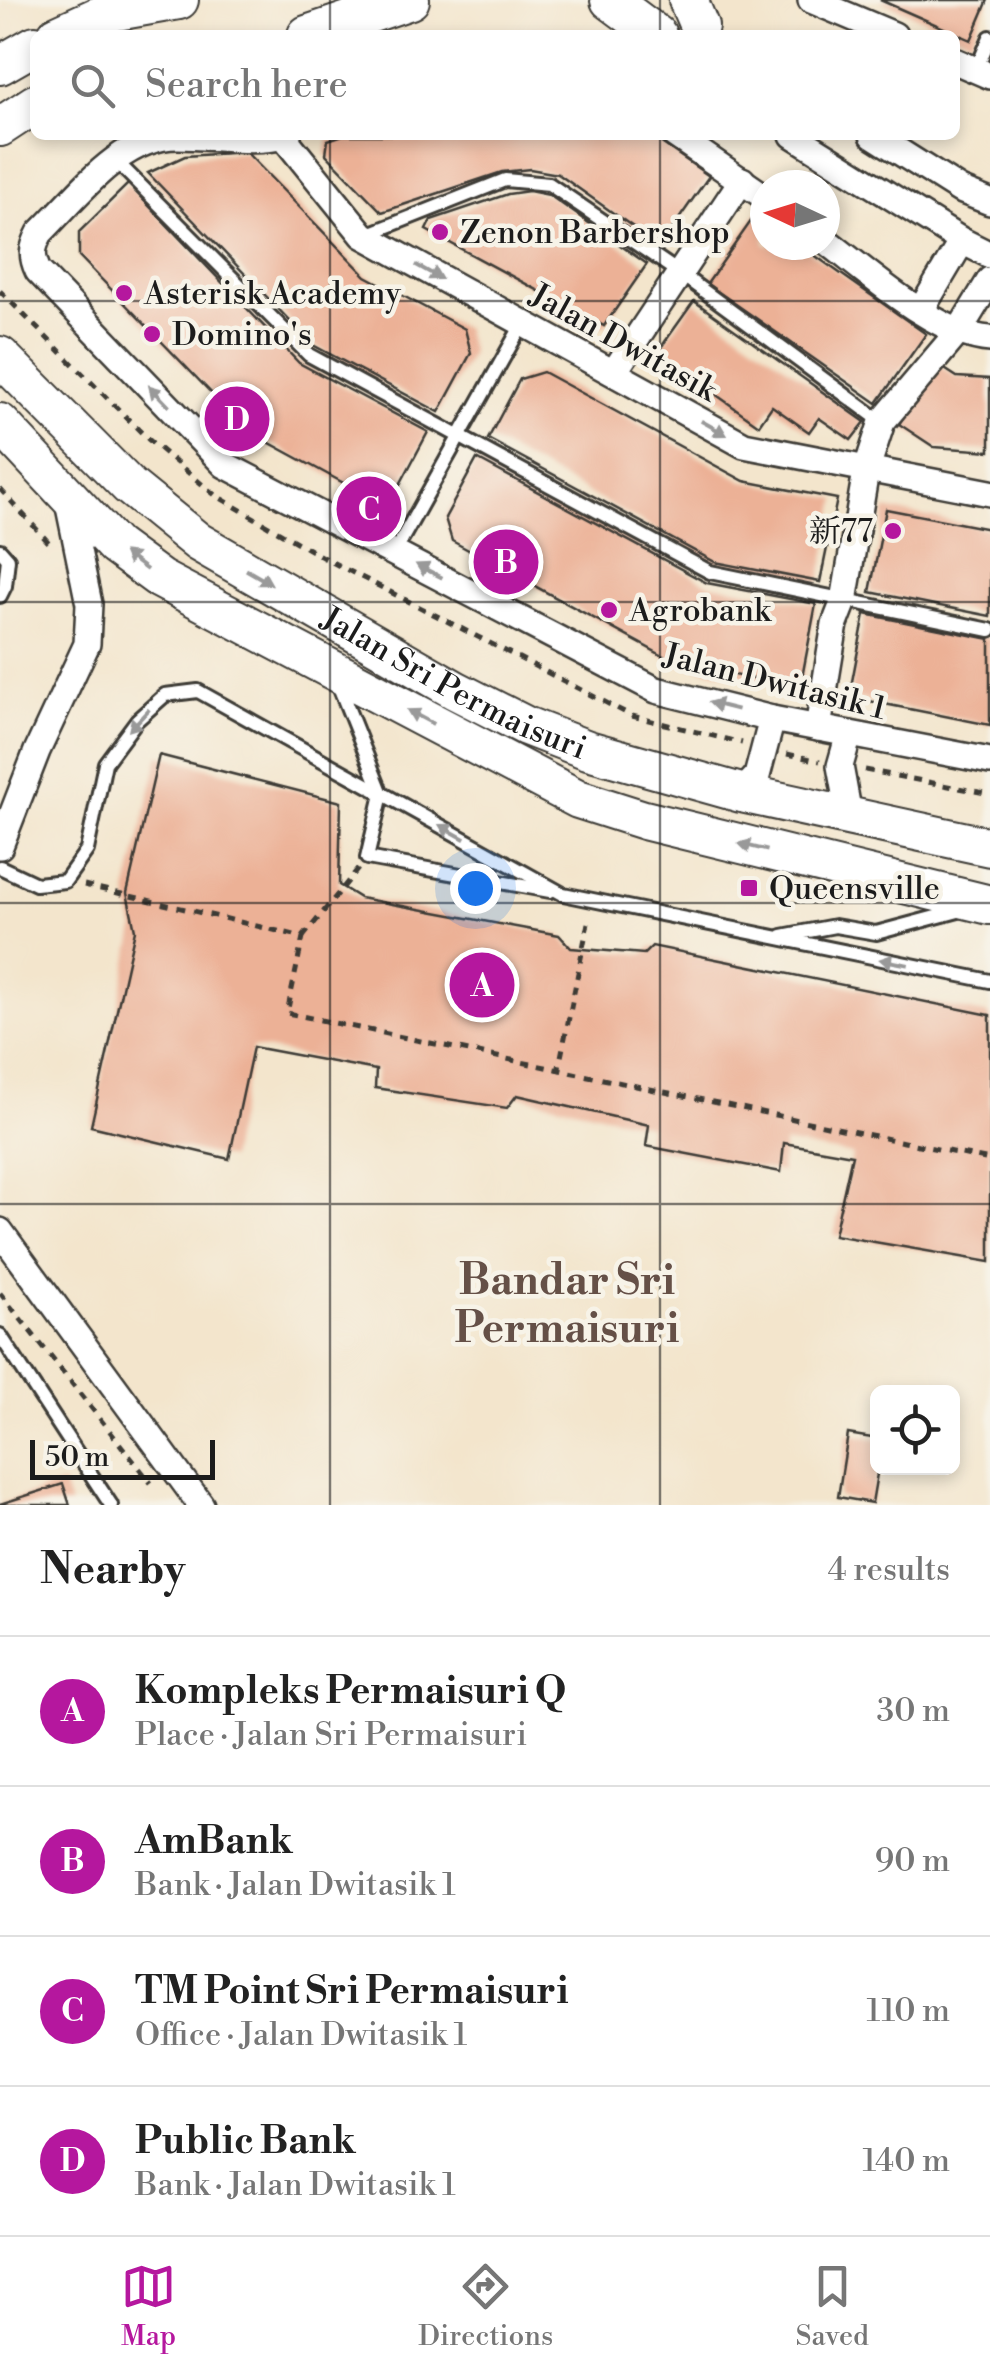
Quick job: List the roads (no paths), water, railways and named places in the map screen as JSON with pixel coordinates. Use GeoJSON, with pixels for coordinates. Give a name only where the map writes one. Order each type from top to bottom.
{"type":"FeatureCollection","features":[{"type":"Feature","properties":{"kind":"main road"},"geometry":{"type":"LineString","coordinates":[[67,30],[105,13],[179,0]]}},
{"type":"Feature","properties":{"kind":"main road"},"geometry":{"type":"LineString","coordinates":[[610,0],[652,30]]}},
{"type":"Feature","properties":{"kind":"main road"},"geometry":{"type":"LineString","coordinates":[[322,30],[409,1]]}},
{"type":"Feature","properties":{"kind":"main road"},"geometry":{"type":"LineString","coordinates":[[0,65],[30,48]]}},
{"type":"Feature","properties":{"kind":"main road"},"geometry":{"type":"LineString","coordinates":[[0,127],[30,107]]}},
{"type":"Feature","properties":{"kind":"main road","name":"Jalan Sri Permaisuri"},"geometry":{"type":"LineString","coordinates":[[0,356],[129,486],[198,542],[455,690],[526,726],[588,750],[741,793],[990,847]]}},
{"type":"Feature","properties":{"kind":"main road","name":"Jalan Sri Permaisuri"},"geometry":{"type":"LineString","coordinates":[[0,423],[115,546],[160,579],[578,799],[644,820],[987,905]]}},
{"type":"Feature","properties":{"kind":"street"},"geometry":{"type":"LineString","coordinates":[[626,0],[654,30]]}},
{"type":"Feature","properties":{"kind":"street"},"geometry":{"type":"LineString","coordinates":[[671,0],[700,20]]}},
{"type":"Feature","properties":{"kind":"street"},"geometry":{"type":"LineString","coordinates":[[811,0],[882,30]]}},
{"type":"Feature","properties":{"kind":"street","name":"Jalan Dwitasik 1"},"geometry":{"type":"LineString","coordinates":[[155,140],[114,159],[40,233],[32,258],[38,272],[225,465],[656,690],[772,719],[990,761]]}},
{"type":"Feature","properties":{"kind":"street","name":"Jalan Dwitasik"},"geometry":{"type":"LineString","coordinates":[[288,140],[364,236],[744,445],[990,494]]}},
{"type":"Feature","properties":{"kind":"street"},"geometry":{"type":"LineString","coordinates":[[682,140],[750,186]]}},
{"type":"Feature","properties":{"kind":"street"},"geometry":{"type":"LineString","coordinates":[[801,140],[990,255]]}},
{"type":"Feature","properties":{"kind":"street"},"geometry":{"type":"LineString","coordinates":[[881,140],[960,190],[990,202]]}},
{"type":"Feature","properties":{"kind":"street"},"geometry":{"type":"LineString","coordinates":[[614,372],[742,180]]}},
{"type":"Feature","properties":{"kind":"street"},"geometry":{"type":"LineString","coordinates":[[921,310],[962,241]]}},
{"type":"Feature","properties":{"kind":"street"},"geometry":{"type":"LineString","coordinates":[[840,251],[921,310],[974,338],[990,339]]}},
{"type":"Feature","properties":{"kind":"street"},"geometry":{"type":"LineString","coordinates":[[818,728],[866,471],[882,422],[958,331],[990,280]]}},
{"type":"Feature","properties":{"kind":"street"},"geometry":{"type":"LineString","coordinates":[[0,846],[6,816],[87,644],[89,604],[66,493]]}},
{"type":"Feature","properties":{"kind":"street"},"geometry":{"type":"LineString","coordinates":[[741,793],[756,776],[772,719]]}},
{"type":"Feature","properties":{"kind":"street"},"geometry":{"type":"LineString","coordinates":[[849,734],[840,766],[849,815]]}},
{"type":"Feature","properties":{"kind":"street"},"geometry":{"type":"LineString","coordinates":[[1,1235],[201,1505]]}},
{"type":"Feature","properties":{"kind":"lane"},"geometry":{"type":"LineString","coordinates":[[974,69],[990,37]]}},
{"type":"Feature","properties":{"kind":"lane"},"geometry":{"type":"LineString","coordinates":[[114,159],[309,355],[710,572],[990,630]]}},
{"type":"Feature","properties":{"kind":"lane"},"geometry":{"type":"LineString","coordinates":[[364,236],[505,180],[550,184],[678,272],[882,422]]}},
{"type":"Feature","properties":{"kind":"lane"},"geometry":{"type":"LineString","coordinates":[[394,553],[523,323]]}},
{"type":"Feature","properties":{"kind":"lane"},"geometry":{"type":"LineString","coordinates":[[0,550],[8,558],[0,596]]}},
{"type":"Feature","properties":{"kind":"lane"},"geometry":{"type":"LineString","coordinates":[[332,671],[382,794],[367,858],[990,980]]}},
{"type":"Feature","properties":{"kind":"lane"},"geometry":{"type":"LineString","coordinates":[[0,867],[36,884],[65,881],[87,850],[105,764],[136,720],[165,695],[198,692],[563,894]]}},
{"type":"Feature","properties":{"kind":"lane"},"geometry":{"type":"LineString","coordinates":[[771,938],[834,926],[876,933],[987,905]]}},
{"type":"Feature","properties":{"kind":"lane"},"geometry":{"type":"LineString","coordinates":[[1,1336],[111,1505]]}},
{"type":"Feature","properties":{"kind":"place","name":"Zenon Barbershop"},"geometry":{"type":"Point","coordinates":[440,232]}},
{"type":"Feature","properties":{"kind":"place","name":"Asterisk Academy"},"geometry":{"type":"Point","coordinates":[124,293]}},
{"type":"Feature","properties":{"kind":"place","name":"Domino's"},"geometry":{"type":"Point","coordinates":[152,334]}},
{"type":"Feature","properties":{"kind":"place","name":"Public Bank"},"geometry":{"type":"Point","coordinates":[237,419]}},
{"type":"Feature","properties":{"kind":"place","name":"TM Point Sri Permaisuri"},"geometry":{"type":"Point","coordinates":[369,509]}},
{"type":"Feature","properties":{"kind":"place","name":"新77"},"geometry":{"type":"Point","coordinates":[893,531]}},
{"type":"Feature","properties":{"kind":"place","name":"AmBank"},"geometry":{"type":"Point","coordinates":[506,562]}},
{"type":"Feature","properties":{"kind":"place","name":"Agrobank"},"geometry":{"type":"Point","coordinates":[609,610]}},
{"type":"Feature","properties":{"kind":"place","name":"Queensville"},"geometry":{"type":"Point","coordinates":[749,888]}},
{"type":"Feature","properties":{"kind":"place","name":"Kompleks Permaisuri Q"},"geometry":{"type":"Point","coordinates":[482,985]}},
{"type":"Feature","properties":{"kind":"district","name":"Bandar Sri Permaisuri"},"geometry":{"type":"Point","coordinates":[567,1303]}}]}
